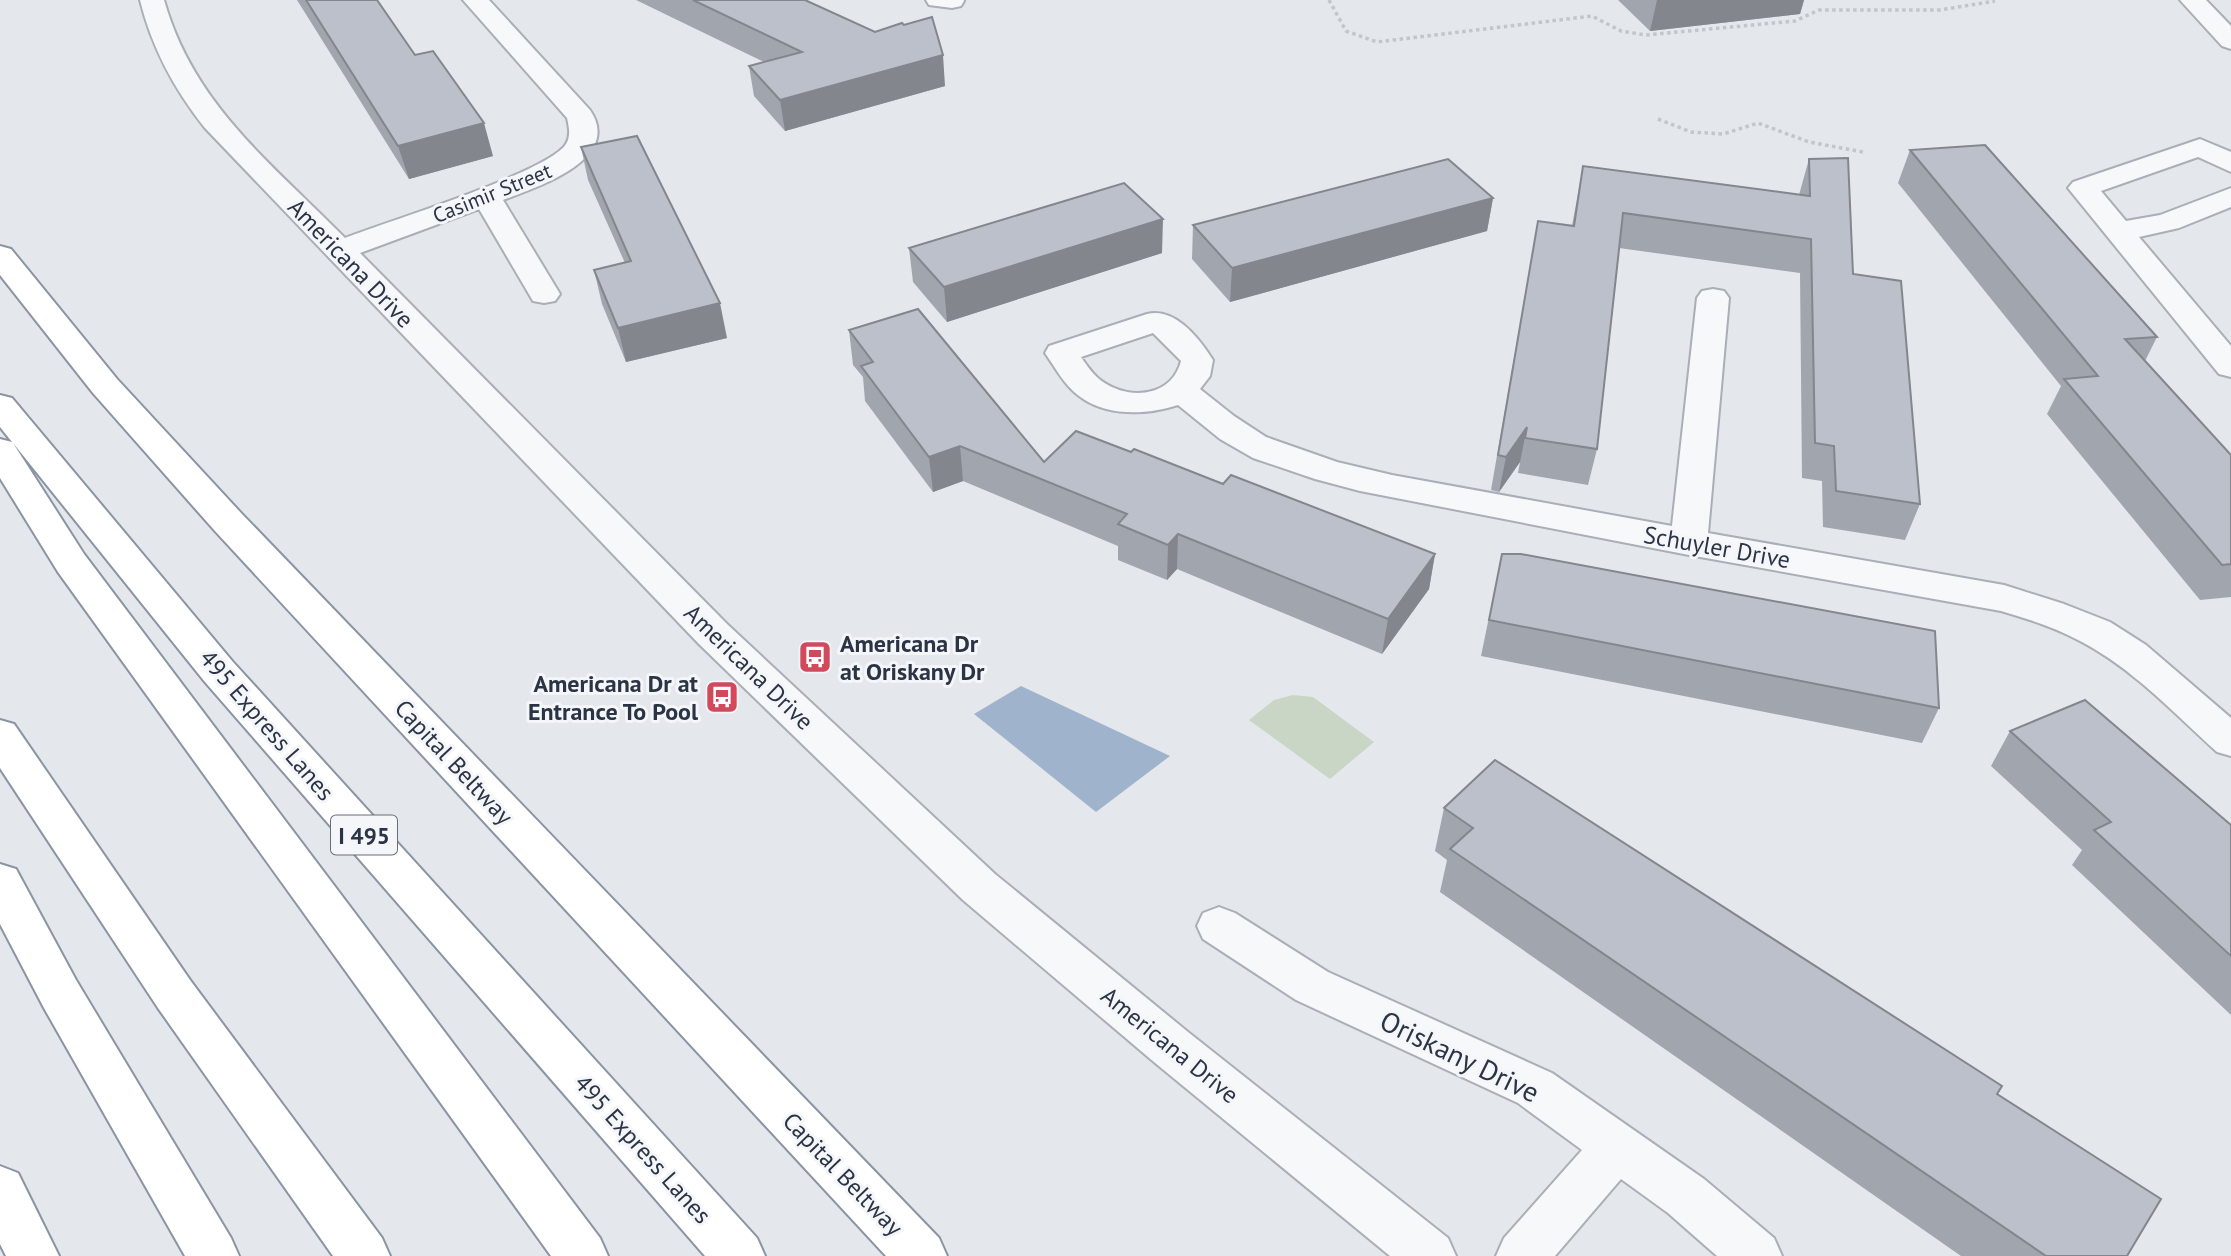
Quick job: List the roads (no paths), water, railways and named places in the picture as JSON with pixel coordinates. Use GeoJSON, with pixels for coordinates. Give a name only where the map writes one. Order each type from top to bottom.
{"type":"FeatureCollection","features":[{"type":"Feature","properties":{"kind":"highway","name":"Capital Beltway"},"geometry":{"type":"LineString","coordinates":[[0,255],[105,386],[228,522],[921,1256]]}},
{"type":"Feature","properties":{"kind":"highway","name":"495 Express Lanes"},"geometry":{"type":"LineString","coordinates":[[0,405],[219,672],[739,1256]]}},
{"type":"Feature","properties":{"kind":"highway"},"geometry":{"type":"LineString","coordinates":[[0,450],[71,563],[582,1256]]}},
{"type":"Feature","properties":{"kind":"highway"},"geometry":{"type":"LineString","coordinates":[[0,735],[174,994],[364,1256]]}},
{"type":"Feature","properties":{"kind":"highway"},"geometry":{"type":"LineString","coordinates":[[0,882],[60,994],[213,1256]]}},
{"type":"Feature","properties":{"kind":"highway"},"geometry":{"type":"LineString","coordinates":[[0,1190],[33,1256]]}},
{"type":"Feature","properties":{"kind":"street","name":"Americana Drive"},"geometry":{"type":"LineString","coordinates":[[152,0],[171,59],[198,101],[339,250],[713,634],[979,887],[1171,1047],[1430,1256]]}},
{"type":"Feature","properties":{"kind":"street","name":"Casimir Street"},"geometry":{"type":"LineString","coordinates":[[339,250],[487,198],[543,175],[564,164],[576,152],[583,137],[584,125],[580,116],[475,0]]}},
{"type":"Feature","properties":{"kind":"street"},"geometry":{"type":"LineString","coordinates":[[938,0],[952,1]]}},
{"type":"Feature","properties":{"kind":"street"},"geometry":{"type":"LineString","coordinates":[[2192,0],[2230,40]]}},
{"type":"Feature","properties":{"kind":"street"},"geometry":{"type":"LineString","coordinates":[[2231,163],[2200,147],[2083,188],[2231,367]]}},
{"type":"Feature","properties":{"kind":"street"},"geometry":{"type":"LineString","coordinates":[[2119,232],[2168,222],[2231,197]]}},
{"type":"Feature","properties":{"kind":"street"},"geometry":{"type":"LineString","coordinates":[[487,198],[544,294]]}},
{"type":"Feature","properties":{"kind":"street"},"geometry":{"type":"LineString","coordinates":[[1689,542],[1713,298]]}},
{"type":"Feature","properties":{"kind":"street","name":"Schuyler Drive"},"geometry":{"type":"LineString","coordinates":[[1184,392],[1230,432],[1265,450],[1317,468],[1385,484],[1689,542],[2004,598],[2054,613],[2097,633],[2141,663],[2231,741]]}},
{"type":"Feature","properties":{"kind":"street","name":"Oriskany Drive"},"geometry":{"type":"LineString","coordinates":[[1219,926],[1312,986],[1535,1088],[1686,1196],[1756,1256]]}},
{"type":"Feature","properties":{"kind":"street"},"geometry":{"type":"LineString","coordinates":[[1522,1256],[1617,1147]]}},
{"type":"Feature","properties":{"kind":"water"},"geometry":{"type":"Polygon","coordinates":[[[1021,686],[1170,756],[1096,812],[974,714],[1021,686]]]}},
{"type":"Feature","properties":{"kind":"place","name":"Americana Dr at Oriskany Dr"},"geometry":{"type":"Point","coordinates":[815,657]}},
{"type":"Feature","properties":{"kind":"place","name":"Americana Dr at Entrance To Pool"},"geometry":{"type":"Point","coordinates":[722,697]}}]}
